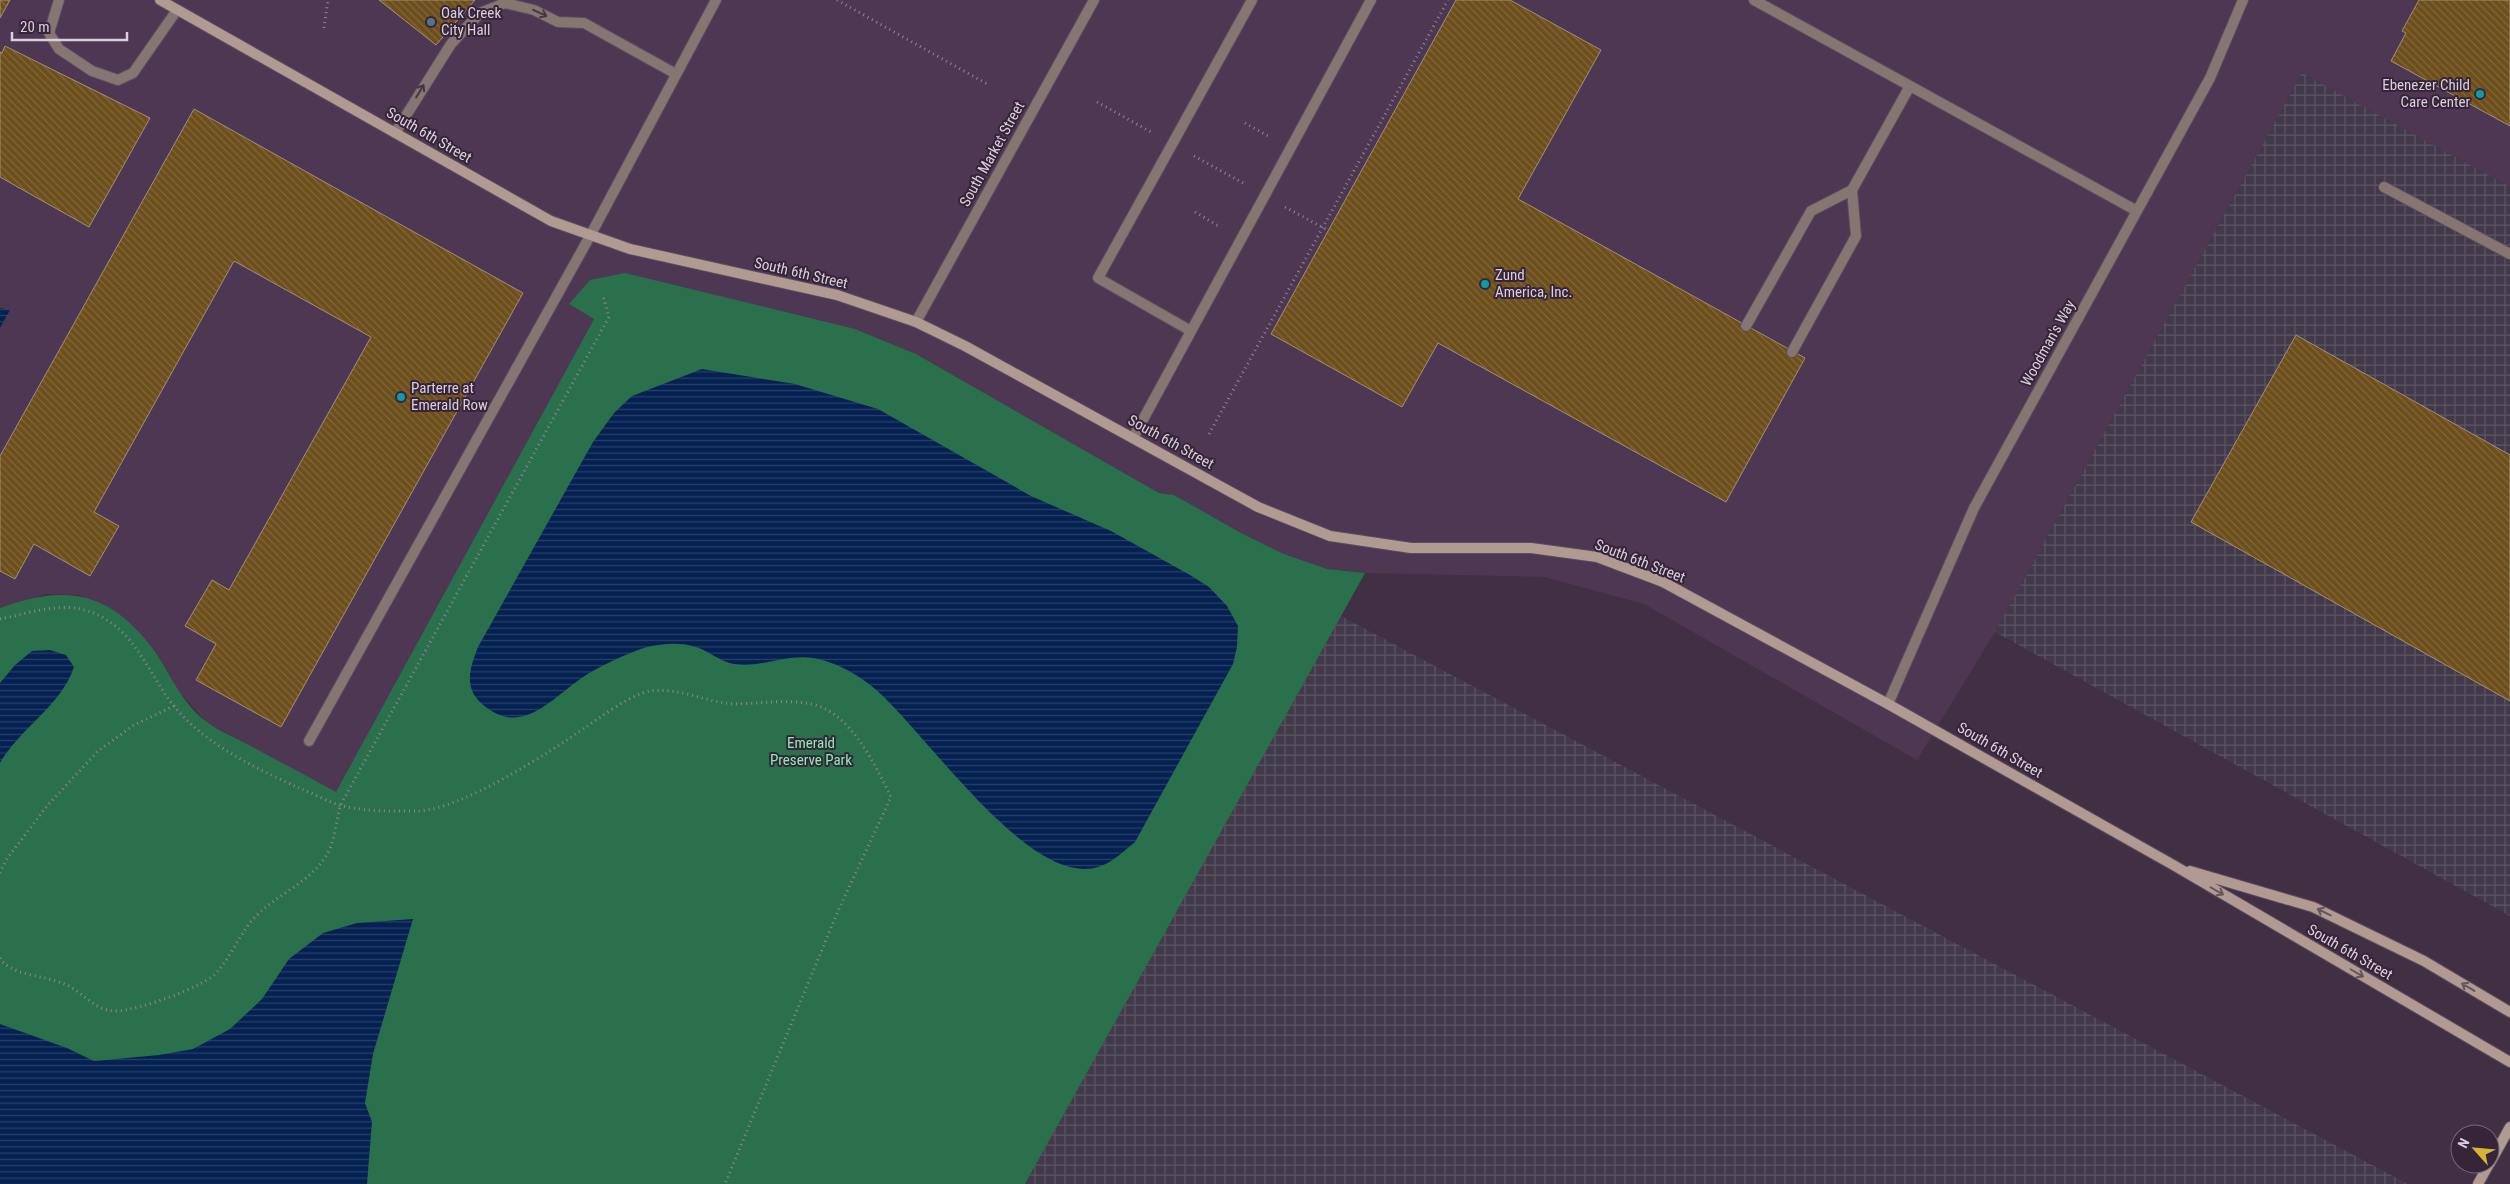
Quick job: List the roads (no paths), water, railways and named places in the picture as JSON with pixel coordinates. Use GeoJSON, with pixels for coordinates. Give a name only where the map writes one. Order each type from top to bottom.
{"type":"FeatureCollection","features":[{"type":"Feature","properties":{"kind":"street"},"geometry":{"type":"LineString","coordinates":[[59,0],[49,33],[59,49],[92,70],[118,80],[133,73],[177,10]]}},
{"type":"Feature","properties":{"kind":"street","name":"South 6th Street"},"geometry":{"type":"LineString","coordinates":[[160,0],[551,221],[630,249],[837,296],[916,322],[965,346],[1258,507],[1330,536],[1412,548],[1531,548],[1597,557],[1663,582],[1888,704],[2175,866],[2510,1062]]}},
{"type":"Feature","properties":{"kind":"street"},"geometry":{"type":"LineString","coordinates":[[309,741],[590,236],[716,0]]}},
{"type":"Feature","properties":{"kind":"street","name":"South Market Street"},"geometry":{"type":"LineString","coordinates":[[916,322],[1094,0]]}},
{"type":"Feature","properties":{"kind":"street"},"geometry":{"type":"LineString","coordinates":[[1191,331],[1098,278],[1252,0]]}},
{"type":"Feature","properties":{"kind":"street"},"geometry":{"type":"LineString","coordinates":[[1133,438],[1371,0]]}},
{"type":"Feature","properties":{"kind":"street"},"geometry":{"type":"LineString","coordinates":[[1754,0],[2137,212]]}},
{"type":"Feature","properties":{"kind":"street","name":"Woodman's Way"},"geometry":{"type":"LineString","coordinates":[[1888,704],[1974,508],[2210,78],[2243,0]]}},
{"type":"Feature","properties":{"kind":"street"},"geometry":{"type":"LineString","coordinates":[[395,133],[451,44],[480,13],[505,3],[534,10],[558,22],[584,23],[676,74]]}},
{"type":"Feature","properties":{"kind":"street"},"geometry":{"type":"LineString","coordinates":[[1746,326],[1811,211],[1852,190],[1910,86]]}},
{"type":"Feature","properties":{"kind":"street"},"geometry":{"type":"LineString","coordinates":[[2384,187],[2510,254]]}},
{"type":"Feature","properties":{"kind":"street"},"geometry":{"type":"LineString","coordinates":[[1792,352],[1856,236],[1852,190]]}},
{"type":"Feature","properties":{"kind":"street","name":"South 6th Street"},"geometry":{"type":"LineString","coordinates":[[2175,866],[2313,907],[2424,961],[2510,1012]]}},
{"type":"Feature","properties":{"kind":"street"},"geometry":{"type":"LineString","coordinates":[[2500,1145],[2510,1127]]}},
{"type":"Feature","properties":{"kind":"water"},"geometry":{"type":"Polygon","coordinates":[[[0,308],[10,310],[0,328],[0,308]]]}},
{"type":"Feature","properties":{"kind":"water"},"geometry":{"type":"Polygon","coordinates":[[[702,369],[795,384],[878,409],[1031,496],[1111,531],[1190,575],[1209,587],[1227,606],[1238,626],[1237,647],[1233,664],[1135,842],[1115,859],[1101,866],[1072,868],[1042,854],[1010,831],[978,800],[891,704],[869,684],[856,675],[820,659],[803,657],[744,665],[729,663],[692,646],[664,644],[640,649],[602,666],[585,676],[545,706],[521,717],[509,717],[496,713],[476,698],[470,684],[470,677],[478,647],[593,442],[614,413],[632,396],[702,369]]]}},
{"type":"Feature","properties":{"kind":"water"},"geometry":{"type":"Polygon","coordinates":[[[50,650],[66,655],[74,667],[68,681],[60,694],[8,750],[0,763],[0,683],[15,665],[32,651],[50,650]]]}},
{"type":"Feature","properties":{"kind":"water"},"geometry":{"type":"Polygon","coordinates":[[[413,919],[373,1054],[365,1103],[372,1122],[367,1184],[0,1184],[0,1024],[67,1048],[94,1061],[159,1055],[193,1049],[230,1029],[262,999],[289,959],[323,933],[357,923],[413,919]]]}},
{"type":"Feature","properties":{"kind":"place","name":"Oak Creek City Hall"},"geometry":{"type":"Point","coordinates":[431,22]}},
{"type":"Feature","properties":{"kind":"place","name":"Ebenezer Child Care Center"},"geometry":{"type":"Point","coordinates":[2480,94]}},
{"type":"Feature","properties":{"kind":"place","name":"Zund America, Inc."},"geometry":{"type":"Point","coordinates":[1485,284]}},
{"type":"Feature","properties":{"kind":"place","name":"Parterre at Emerald Row"},"geometry":{"type":"Point","coordinates":[401,397]}},
{"type":"Feature","properties":{"kind":"park label","name":"Emerald Preserve Park"},"geometry":{"type":"Point","coordinates":[811,752]}}]}
